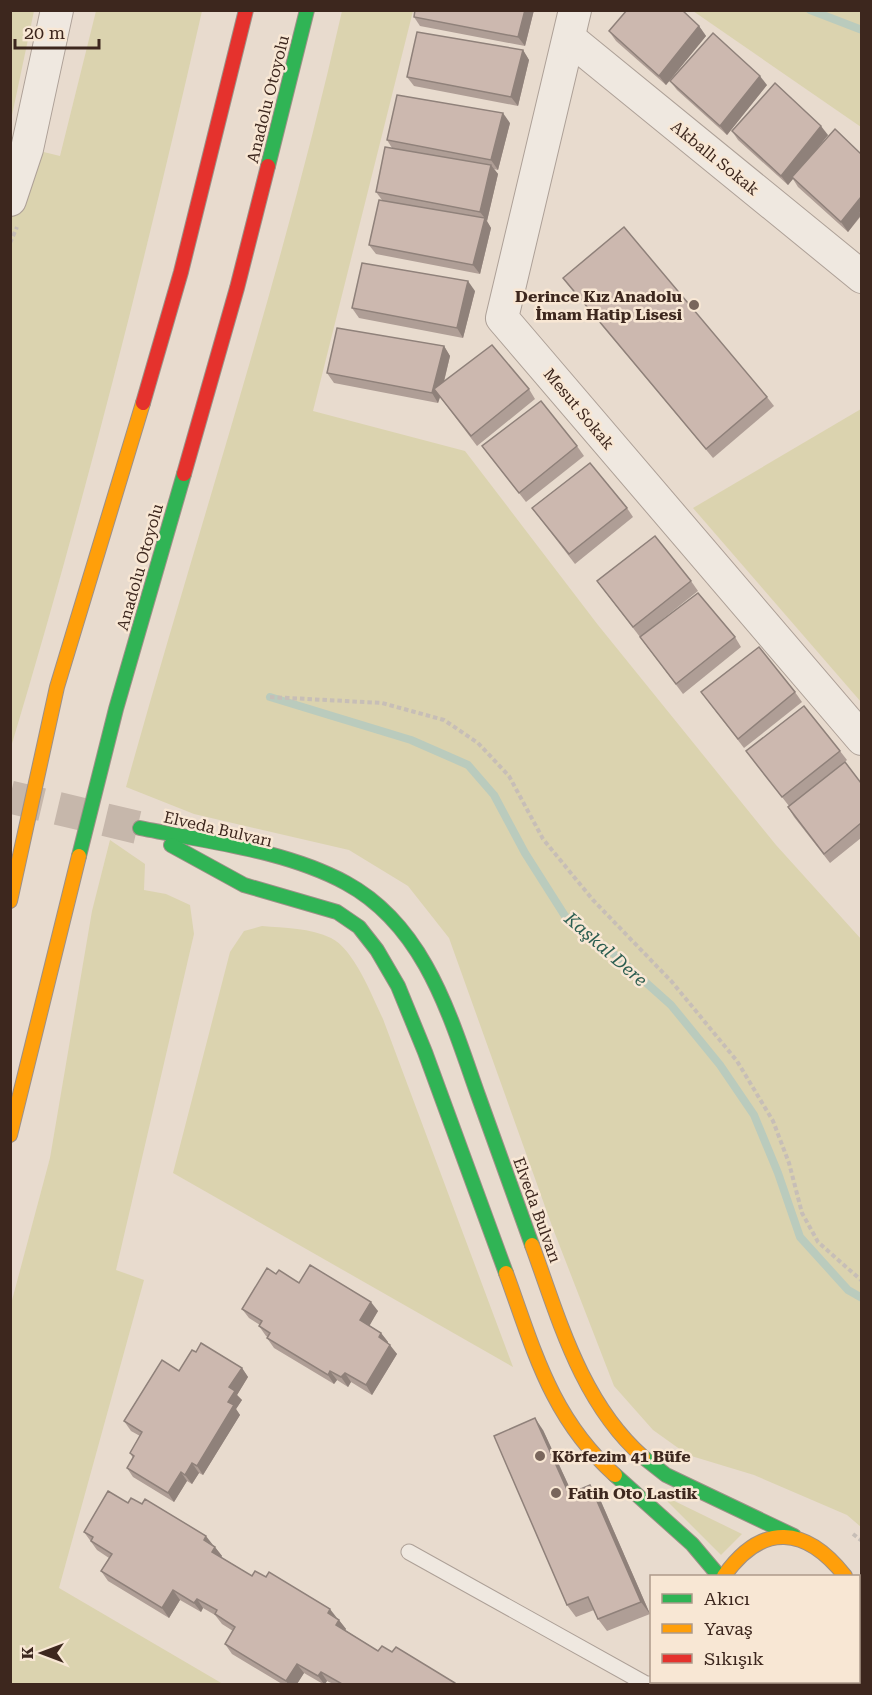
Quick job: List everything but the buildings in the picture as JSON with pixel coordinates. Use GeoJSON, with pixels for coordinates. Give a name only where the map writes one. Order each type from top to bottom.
{"type":"FeatureCollection","features":[{"type":"Feature","properties":{"kind":"main road"},"geometry":{"type":"LineString","coordinates":[[10,902],[57,687],[181,272],[246,10]]}},
{"type":"Feature","properties":{"kind":"main road","name":"Anadolu Otoyolu"},"geometry":{"type":"LineString","coordinates":[[10,1135],[116,709],[237,288],[307,10]]}},
{"type":"Feature","properties":{"kind":"main road","name":"Elveda Bulvarı"},"geometry":{"type":"LineString","coordinates":[[721,1575],[692,1544],[604,1468],[564,1416],[547,1385],[425,1052],[398,986],[359,927],[337,912],[244,885],[140,828],[252,852],[332,878],[366,895],[407,934],[428,966],[443,998],[565,1335],[585,1383],[599,1407],[639,1455],[666,1475],[794,1536]]}},
{"type":"Feature","properties":{"kind":"main road"},"geometry":{"type":"LineString","coordinates":[[723,1575],[733,1560],[750,1545],[771,1537],[794,1536],[816,1544],[849,1571]]}},
{"type":"Feature","properties":{"kind":"street"},"geometry":{"type":"LineString","coordinates":[[10,200],[27,149],[57,10]]}},
{"type":"Feature","properties":{"kind":"street","name":"Akballı Sokak"},"geometry":{"type":"LineString","coordinates":[[572,24],[861,277]]}},
{"type":"Feature","properties":{"kind":"street","name":"Mesut Sokak"},"geometry":{"type":"LineString","coordinates":[[572,24],[502,318],[861,739]]}},
{"type":"Feature","properties":{"kind":"lane"},"geometry":{"type":"LineString","coordinates":[[409,1552],[646,1684],[652,1684]]}},
{"type":"Feature","properties":{"kind":"path"},"geometry":{"type":"LineString","coordinates":[[270,697],[382,702],[444,720],[478,743],[509,776],[543,839],[593,900],[672,982],[736,1061],[773,1121],[789,1163],[802,1214],[818,1242],[861,1281]]}},
{"type":"Feature","properties":{"kind":"shaded area"},"geometry":{"type":"Polygon","coordinates":[[[10,11],[34,11],[11,120],[10,11]]]}},
{"type":"Feature","properties":{"kind":"shaded area"},"geometry":{"type":"Polygon","coordinates":[[[96,11],[202,11],[113,380],[64,564],[11,747],[11,144],[60,156],[96,11]]]}},
{"type":"Feature","properties":{"kind":"shaded area"},"geometry":{"type":"Polygon","coordinates":[[[342,11],[413,11],[313,411],[465,451],[598,625],[776,845],[861,939],[861,1527],[847,1515],[754,1475],[688,1455],[653,1430],[614,1386],[552,1226],[449,938],[408,886],[349,850],[194,814],[126,787],[267,303],[319,109],[342,11]]]}},
{"type":"Feature","properties":{"kind":"shaded area"},"geometry":{"type":"Polygon","coordinates":[[[693,11],[861,11],[861,127],[693,11]]]}},
{"type":"Feature","properties":{"kind":"shaded area"},"geometry":{"type":"Polygon","coordinates":[[[861,409],[861,702],[693,508],[861,409]]]}},
{"type":"Feature","properties":{"kind":"shaded area"},"geometry":{"type":"Polygon","coordinates":[[[110,840],[145,864],[144,890],[166,894],[190,905],[194,934],[116,1270],[144,1280],[59,1588],[223,1684],[11,1684],[11,1304],[50,1158],[92,911],[110,840]]]}},
{"type":"Feature","properties":{"kind":"shaded area"},"geometry":{"type":"Polygon","coordinates":[[[262,926],[306,930],[331,938],[355,962],[383,1019],[513,1367],[173,1173],[230,952],[244,931],[262,926]]]}},
{"type":"Feature","properties":{"kind":"shaded area"},"geometry":{"type":"Polygon","coordinates":[[[660,1494],[742,1534],[721,1555],[660,1494]]]}},
{"type":"Feature","properties":{"kind":"waterway"},"geometry":{"type":"LineString","coordinates":[[810,10],[862,30]]}},
{"type":"Feature","properties":{"kind":"waterway","name":"Kaşkal Dere"},"geometry":{"type":"LineString","coordinates":[[270,697],[411,740],[468,765],[494,795],[525,853],[565,916],[614,954],[671,1005],[720,1065],[754,1115],[778,1173],[800,1237],[848,1290],[862,1298]]}},
{"type":"Feature","properties":{"kind":"tunnel"},"geometry":{"type":"LineString","coordinates":[[10,797],[140,828]]}},
{"type":"Feature","properties":{"kind":"traffic: fast"},"geometry":{"type":"LineString","coordinates":[[268,166],[307,10]]}},
{"type":"Feature","properties":{"kind":"traffic: fast"},"geometry":{"type":"LineString","coordinates":[[79,856],[116,709],[184,474]]}},
{"type":"Feature","properties":{"kind":"traffic: fast"},"geometry":{"type":"LineString","coordinates":[[140,828],[246,848],[298,862],[346,883],[373,901],[396,923],[415,948],[445,1005],[532,1245]]}},
{"type":"Feature","properties":{"kind":"traffic: fast"},"geometry":{"type":"LineString","coordinates":[[171,845],[244,885],[337,912],[359,927],[377,950],[398,986],[425,1052],[506,1273]]}},
{"type":"Feature","properties":{"kind":"traffic: fast"},"geometry":{"type":"LineString","coordinates":[[643,1457],[666,1475],[794,1536]]}},
{"type":"Feature","properties":{"kind":"traffic: fast"},"geometry":{"type":"LineString","coordinates":[[615,1475],[692,1544],[718,1575]]}},
{"type":"Feature","properties":{"kind":"traffic: slow"},"geometry":{"type":"LineString","coordinates":[[10,901],[57,687],[143,403]]}},
{"type":"Feature","properties":{"kind":"traffic: slow"},"geometry":{"type":"LineString","coordinates":[[10,1135],[79,856]]}},
{"type":"Feature","properties":{"kind":"traffic: slow"},"geometry":{"type":"LineString","coordinates":[[532,1245],[574,1358],[588,1385],[603,1411],[643,1457]]}},
{"type":"Feature","properties":{"kind":"traffic: slow"},"geometry":{"type":"LineString","coordinates":[[506,1273],[536,1356],[560,1406],[593,1453],[615,1475]]}},
{"type":"Feature","properties":{"kind":"traffic: slow"},"geometry":{"type":"LineString","coordinates":[[725,1575],[753,1546],[769,1539],[784,1537],[800,1540],[815,1547],[844,1575]]}},
{"type":"Feature","properties":{"kind":"traffic: jam"},"geometry":{"type":"LineString","coordinates":[[143,403],[181,272],[246,10]]}},
{"type":"Feature","properties":{"kind":"traffic: jam"},"geometry":{"type":"LineString","coordinates":[[184,474],[237,288],[268,166]]}},
{"type":"Feature","properties":{"kind":"place","name":"Derince Kız Anadolu İmam Hatip Lisesi"},"geometry":{"type":"Point","coordinates":[694,305]}},
{"type":"Feature","properties":{"kind":"place","name":"Körfezim 41 Büfe"},"geometry":{"type":"Point","coordinates":[540,1456]}},
{"type":"Feature","properties":{"kind":"place","name":"Fatih Oto Lastik"},"geometry":{"type":"Point","coordinates":[556,1493]}}]}
